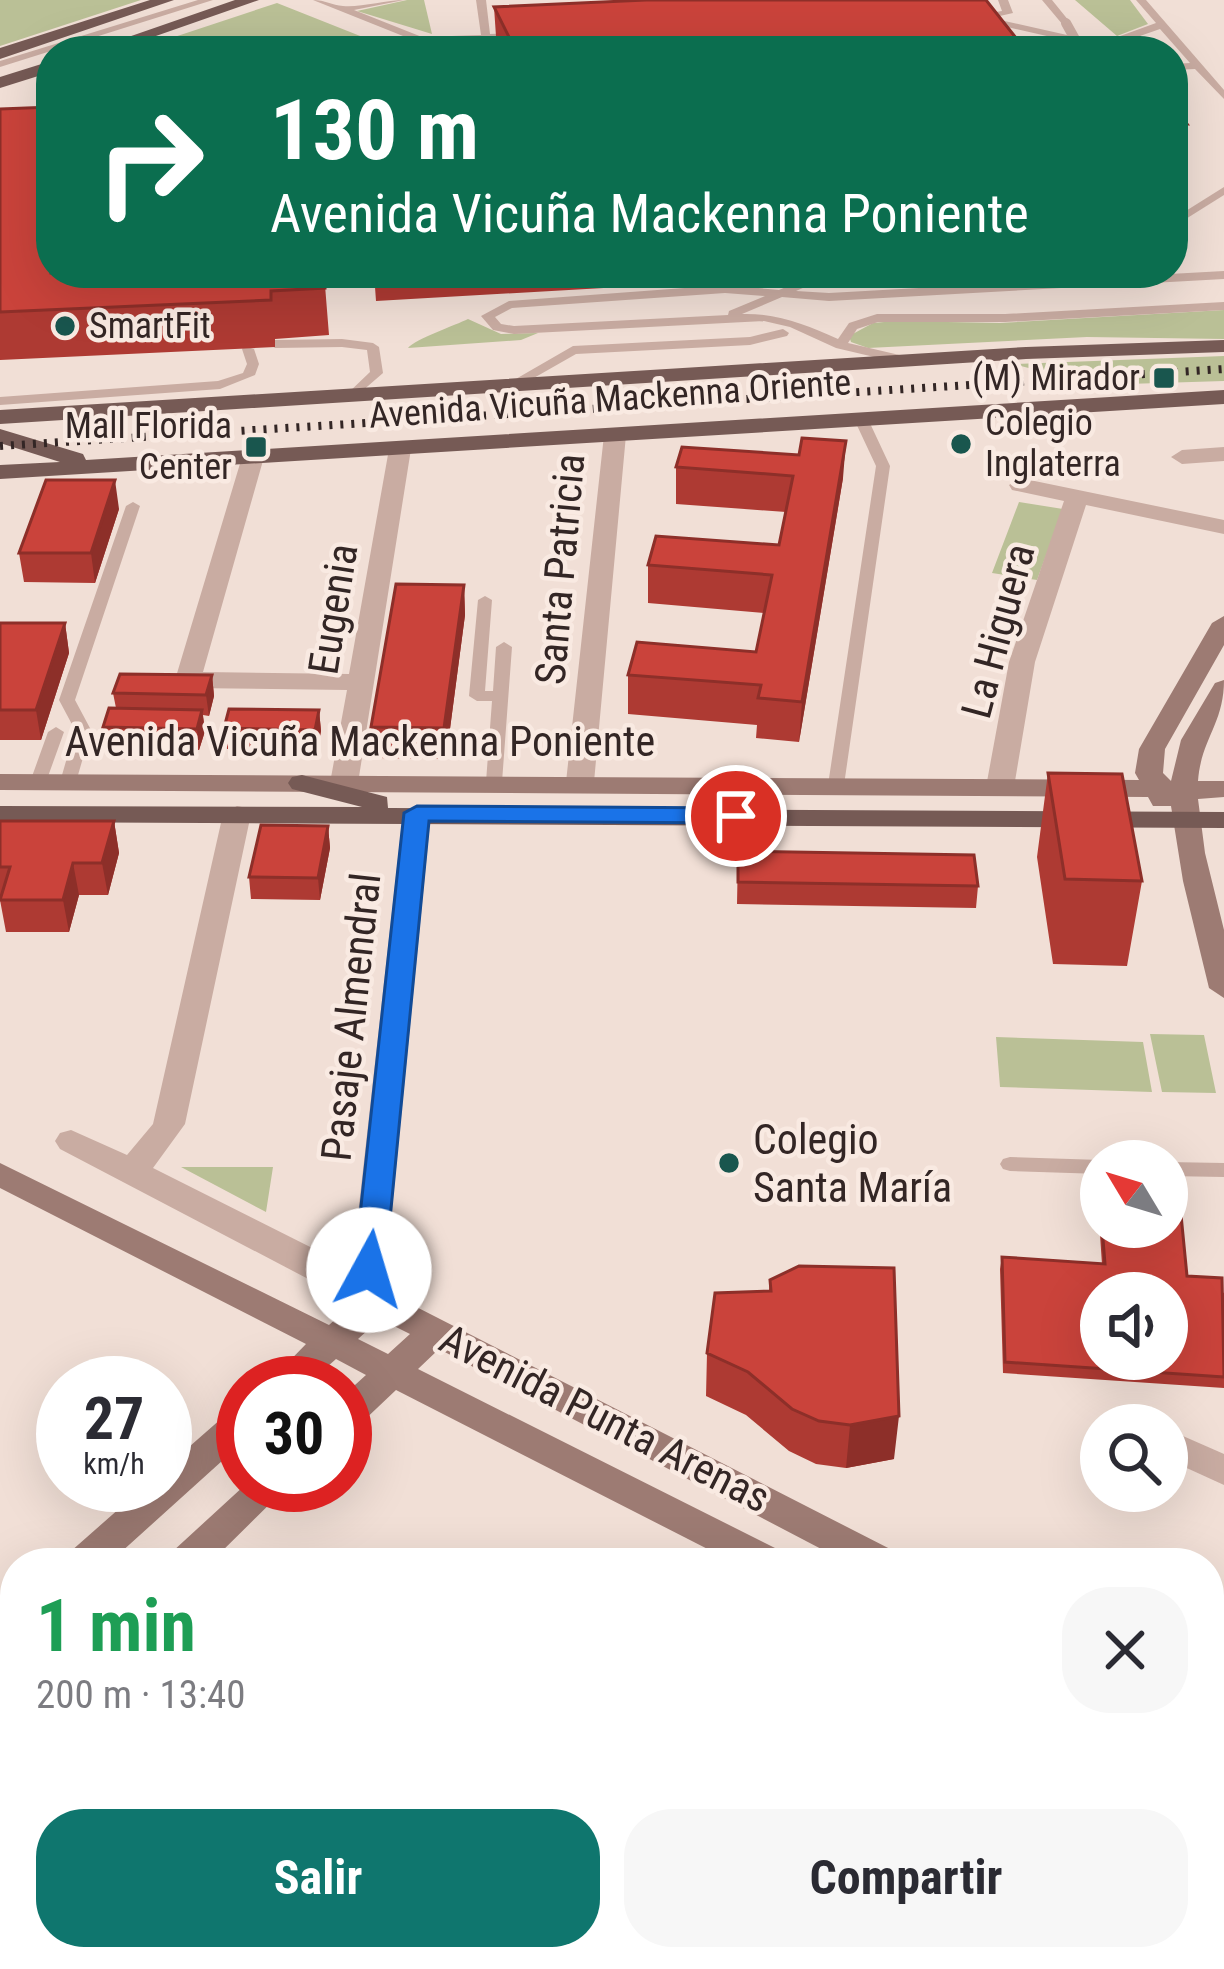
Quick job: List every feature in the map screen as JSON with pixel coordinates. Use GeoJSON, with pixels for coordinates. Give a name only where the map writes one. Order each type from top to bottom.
{"type":"FeatureCollection","features":[{"type":"Feature","properties":{"kind":"main road"},"geometry":{"type":"LineString","coordinates":[[57,36],[166,0]]}},
{"type":"Feature","properties":{"kind":"main road"},"geometry":{"type":"LineString","coordinates":[[141,36],[248,0]]}},
{"type":"Feature","properties":{"kind":"main road"},"geometry":{"type":"LineString","coordinates":[[0,55],[36,43]]}},
{"type":"Feature","properties":{"kind":"main road"},"geometry":{"type":"LineString","coordinates":[[0,83],[36,71]]}},
{"type":"Feature","properties":{"kind":"main road","name":"Avenida Vicuña Mackenna Oriente"},"geometry":{"type":"LineString","coordinates":[[0,417],[1224,346]]}},
{"type":"Feature","properties":{"kind":"main road","name":"Avenida Vicuña Mackenna Oriente"},"geometry":{"type":"LineString","coordinates":[[0,472],[1224,397]]}},
{"type":"Feature","properties":{"kind":"main road"},"geometry":{"type":"LineString","coordinates":[[0,436],[59,455],[117,465]]}},
{"type":"Feature","properties":{"kind":"main road"},"geometry":{"type":"LineString","coordinates":[[1185,804],[1153,789],[1148,766],[1152,748],[1224,623]]}},
{"type":"Feature","properties":{"kind":"main road"},"geometry":{"type":"LineString","coordinates":[[1224,688],[1193,745],[1185,804],[1224,988]]}},
{"type":"Feature","properties":{"kind":"main road","name":"Avenida Vicuña Mackenna Poniente"},"geometry":{"type":"LineString","coordinates":[[0,782],[1153,789]]}},
{"type":"Feature","properties":{"kind":"main road"},"geometry":{"type":"LineString","coordinates":[[302,783],[417,813]]}},
{"type":"Feature","properties":{"kind":"main road","name":"Avenida Vicuña Mackenna Poniente"},"geometry":{"type":"LineString","coordinates":[[0,814],[1185,804],[1224,789]]}},
{"type":"Feature","properties":{"kind":"main road","name":"Avenida Vicuña Mackenna Poniente"},"geometry":{"type":"LineString","coordinates":[[1185,804],[1224,820]]}},
{"type":"Feature","properties":{"kind":"main road","name":"Avenida Punta Arenas"},"geometry":{"type":"LineString","coordinates":[[0,1174],[740,1548]]}},
{"type":"Feature","properties":{"kind":"main road"},"geometry":{"type":"LineString","coordinates":[[316,1356],[377,1302]]}},
{"type":"Feature","properties":{"kind":"main road","name":"Avenida Punta Arenas"},"geometry":{"type":"LineString","coordinates":[[377,1302],[854,1548]]}},
{"type":"Feature","properties":{"kind":"main road"},"geometry":{"type":"LineString","coordinates":[[372,1392],[436,1331]]}},
{"type":"Feature","properties":{"kind":"main road"},"geometry":{"type":"LineString","coordinates":[[100,1548],[216,1445]]}},
{"type":"Feature","properties":{"kind":"main road"},"geometry":{"type":"LineString","coordinates":[[201,1548],[240,1512]]}},
{"type":"Feature","properties":{"kind":"street","name":"Santa Patricia"},"geometry":{"type":"LineString","coordinates":[[580,782],[614,435]]}},
{"type":"Feature","properties":{"kind":"street","name":"Eugenia"},"geometry":{"type":"LineString","coordinates":[[344,783],[400,448]]}},
{"type":"Feature","properties":{"kind":"street"},"geometry":{"type":"LineString","coordinates":[[1182,457],[1224,454]]}},
{"type":"Feature","properties":{"kind":"street"},"geometry":{"type":"LineString","coordinates":[[254,457],[188,680],[361,682]]}},
{"type":"Feature","properties":{"kind":"street"},"geometry":{"type":"LineString","coordinates":[[1020,485],[1224,527]]}},
{"type":"Feature","properties":{"kind":"street","name":"La Higuera"},"geometry":{"type":"LineString","coordinates":[[1000,787],[1022,662],[1077,497]]}},
{"type":"Feature","properties":{"kind":"street","name":"Pasaje Almendral"},"geometry":{"type":"LineString","coordinates":[[377,1302],[369,1270],[417,813]]}},
{"type":"Feature","properties":{"kind":"street"},"geometry":{"type":"LineString","coordinates":[[130,1171],[156,1146],[169,1124],[237,814]]}},
{"type":"Feature","properties":{"kind":"street","name":"Avenida Punta Arenas"},"geometry":{"type":"LineString","coordinates":[[71,1142],[340,1277],[377,1302]]}},
{"type":"Feature","properties":{"kind":"street"},"geometry":{"type":"LineString","coordinates":[[1188,1453],[1224,1470]]}},
{"type":"Feature","properties":{"kind":"lane"},"geometry":{"type":"LineString","coordinates":[[98,36],[208,0]]}},
{"type":"Feature","properties":{"kind":"lane"},"geometry":{"type":"LineString","coordinates":[[110,36],[220,0]]}},
{"type":"Feature","properties":{"kind":"lane"},"geometry":{"type":"LineString","coordinates":[[119,33],[248,0]]}},
{"type":"Feature","properties":{"kind":"lane"},"geometry":{"type":"LineString","coordinates":[[317,0],[409,36]]}},
{"type":"Feature","properties":{"kind":"lane"},"geometry":{"type":"LineString","coordinates":[[334,10],[399,0]]}},
{"type":"Feature","properties":{"kind":"lane"},"geometry":{"type":"LineString","coordinates":[[481,0],[486,36]]}},
{"type":"Feature","properties":{"kind":"lane"},"geometry":{"type":"LineString","coordinates":[[1003,0],[1008,13],[972,16],[1059,36]]}},
{"type":"Feature","properties":{"kind":"lane"},"geometry":{"type":"LineString","coordinates":[[1047,0],[1073,36]]}},
{"type":"Feature","properties":{"kind":"lane"},"geometry":{"type":"LineString","coordinates":[[1142,0],[1172,36]]}},
{"type":"Feature","properties":{"kind":"lane"},"geometry":{"type":"LineString","coordinates":[[1131,36],[1162,25]]}},
{"type":"Feature","properties":{"kind":"lane"},"geometry":{"type":"LineString","coordinates":[[515,36],[530,35]]}},
{"type":"Feature","properties":{"kind":"lane"},"geometry":{"type":"LineString","coordinates":[[1188,54],[1224,96]]}},
{"type":"Feature","properties":{"kind":"lane"},"geometry":{"type":"LineString","coordinates":[[0,68],[36,56]]}},
{"type":"Feature","properties":{"kind":"lane"},"geometry":{"type":"LineString","coordinates":[[0,68],[36,59]]}},
{"type":"Feature","properties":{"kind":"lane"},"geometry":{"type":"LineString","coordinates":[[1188,62],[1195,62]]}},
{"type":"Feature","properties":{"kind":"lane"},"geometry":{"type":"LineString","coordinates":[[1188,214],[1224,190]]}},
{"type":"Feature","properties":{"kind":"lane"},"geometry":{"type":"LineString","coordinates":[[1188,275],[1224,275]]}},
{"type":"Feature","properties":{"kind":"lane"},"geometry":{"type":"LineString","coordinates":[[723,318],[792,288]]}},
{"type":"Feature","properties":{"kind":"lane"},"geometry":{"type":"LineString","coordinates":[[908,361],[840,345],[773,318],[514,330],[497,327],[488,316],[508,305],[725,289],[829,297],[970,288]]}},
{"type":"Feature","properties":{"kind":"lane"},"geometry":{"type":"LineString","coordinates":[[1107,293],[1110,312]]}},
{"type":"Feature","properties":{"kind":"lane"},"geometry":{"type":"LineString","coordinates":[[811,331],[806,322],[808,310],[829,297]]}},
{"type":"Feature","properties":{"kind":"lane"},"geometry":{"type":"LineString","coordinates":[[840,345],[853,326],[878,318],[1224,306]]}},
{"type":"Feature","properties":{"kind":"lane"},"geometry":{"type":"LineString","coordinates":[[513,385],[573,350],[737,342],[783,333]]}},
{"type":"Feature","properties":{"kind":"lane"},"geometry":{"type":"LineString","coordinates":[[275,344],[358,344],[376,351],[377,373],[353,395]]}},
{"type":"Feature","properties":{"kind":"lane"},"geometry":{"type":"LineString","coordinates":[[0,401],[220,385],[245,378],[253,364],[248,349]]}},
{"type":"Feature","properties":{"kind":"lane"},"geometry":{"type":"LineString","coordinates":[[836,785],[883,466],[861,419]]}},
{"type":"Feature","properties":{"kind":"lane"},"geometry":{"type":"LineString","coordinates":[[68,782],[83,730],[67,700],[133,506]]}},
{"type":"Feature","properties":{"kind":"lane"},"geometry":{"type":"LineString","coordinates":[[485,600],[477,696],[500,696]]}},
{"type":"Feature","properties":{"kind":"lane"},"geometry":{"type":"LineString","coordinates":[[494,782],[503,647]]}},
{"type":"Feature","properties":{"kind":"lane"},"geometry":{"type":"LineString","coordinates":[[38,782],[56,732]]}},
{"type":"Feature","properties":{"kind":"lane"},"geometry":{"type":"LineString","coordinates":[[1010,1164],[1080,1166]]}},
{"type":"Feature","properties":{"kind":"lane"},"geometry":{"type":"LineString","coordinates":[[1188,1169],[1224,1170]]}},
{"type":"Feature","properties":{"kind":"green space"},"geometry":{"type":"Polygon","coordinates":[[[0,0],[141,0],[0,46],[0,0]]]}},
{"type":"Feature","properties":{"kind":"green space"},"geometry":{"type":"Polygon","coordinates":[[[424,0],[432,34],[357,11],[424,0]]]}},
{"type":"Feature","properties":{"kind":"green space"},"geometry":{"type":"Polygon","coordinates":[[[1075,0],[1130,0],[1148,24],[1117,36],[1075,0]]]}},
{"type":"Feature","properties":{"kind":"green space"},"geometry":{"type":"Polygon","coordinates":[[[277,3],[360,36],[177,36],[277,3]]]}},
{"type":"Feature","properties":{"kind":"green space"},"geometry":{"type":"Polygon","coordinates":[[[1224,310],[1224,339],[1087,337],[868,348],[851,342],[849,336],[873,323],[895,321],[1000,323],[1224,310]]]}},
{"type":"Feature","properties":{"kind":"green space"},"geometry":{"type":"Polygon","coordinates":[[[468,319],[501,334],[538,333],[521,340],[408,348],[468,319]]]}},
{"type":"Feature","properties":{"kind":"green space"},"geometry":{"type":"Polygon","coordinates":[[[1224,356],[1224,381],[1095,385],[1013,364],[1224,356]]]}},
{"type":"Feature","properties":{"kind":"green space"},"geometry":{"type":"Polygon","coordinates":[[[1019,502],[1063,509],[1037,580],[992,573],[1019,502]]]}},
{"type":"Feature","properties":{"kind":"green space"},"geometry":{"type":"Polygon","coordinates":[[[1150,1034],[1204,1035],[1216,1093],[1162,1092],[1150,1034]]]}},
{"type":"Feature","properties":{"kind":"green space"},"geometry":{"type":"Polygon","coordinates":[[[996,1037],[1143,1042],[1152,1092],[1000,1087],[996,1037]]]}},
{"type":"Feature","properties":{"kind":"green space"},"geometry":{"type":"Polygon","coordinates":[[[181,1167],[273,1167],[266,1212],[181,1167]]]}},
{"type":"Feature","properties":{"kind":"building"},"geometry":{"type":"Polygon","coordinates":[[[646,0],[986,0],[1014,36],[508,36],[494,7],[646,0]]]}},
{"type":"Feature","properties":{"kind":"building"},"geometry":{"type":"Polygon","coordinates":[[[36,108],[36,288],[325,288],[271,291],[271,300],[0,312],[0,109],[36,108]]]}},
{"type":"Feature","properties":{"kind":"building"},"geometry":{"type":"Polygon","coordinates":[[[802,438],[846,441],[802,702],[758,698],[761,685],[628,675],[637,642],[756,652],[772,575],[648,565],[656,536],[779,545],[793,476],[676,467],[682,447],[799,455],[802,438]]]}},
{"type":"Feature","properties":{"kind":"building"},"geometry":{"type":"Polygon","coordinates":[[[46,480],[115,480],[91,553],[19,553],[46,480]]]}},
{"type":"Feature","properties":{"kind":"building"},"geometry":{"type":"Polygon","coordinates":[[[396,584],[464,585],[444,728],[371,727],[396,584]]]}},
{"type":"Feature","properties":{"kind":"building"},"geometry":{"type":"Polygon","coordinates":[[[0,623],[65,623],[36,710],[0,710],[0,623]]]}},
{"type":"Feature","properties":{"kind":"building"},"geometry":{"type":"Polygon","coordinates":[[[120,674],[212,675],[206,695],[113,693],[120,674]]]}},
{"type":"Feature","properties":{"kind":"building"},"geometry":{"type":"Polygon","coordinates":[[[109,708],[202,710],[197,729],[103,727],[109,708]]]}},
{"type":"Feature","properties":{"kind":"building"},"geometry":{"type":"Polygon","coordinates":[[[229,709],[319,710],[315,730],[224,728],[229,709]]]}},
{"type":"Feature","properties":{"kind":"building"},"geometry":{"type":"Polygon","coordinates":[[[1048,773],[1122,774],[1142,881],[1065,879],[1048,773]]]}},
{"type":"Feature","properties":{"kind":"building"},"geometry":{"type":"Polygon","coordinates":[[[0,821],[114,821],[102,863],[73,863],[63,900],[0,900],[10,867],[0,867],[0,821]]]}},
{"type":"Feature","properties":{"kind":"building"},"geometry":{"type":"Polygon","coordinates":[[[261,825],[328,826],[318,878],[249,877],[261,825]]]}},
{"type":"Feature","properties":{"kind":"building"},"geometry":{"type":"Polygon","coordinates":[[[738,851],[974,855],[978,886],[738,882],[738,851]]]}},
{"type":"Feature","properties":{"kind":"building"},"geometry":{"type":"Polygon","coordinates":[[[1104,1248],[1184,1248],[1187,1272],[1080,1272],[1080,1367],[1005,1362],[1002,1257],[1105,1264],[1104,1248]]]}},
{"type":"Feature","properties":{"kind":"building"},"geometry":{"type":"Polygon","coordinates":[[[799,1266],[894,1268],[899,1416],[850,1425],[819,1421],[792,1409],[748,1372],[707,1353],[715,1293],[771,1291],[770,1280],[799,1266]]]}},
{"type":"Feature","properties":{"kind":"building"},"geometry":{"type":"Polygon","coordinates":[[[1188,1276],[1222,1278],[1224,1377],[1188,1375],[1188,1276]]]}},
{"type":"Feature","properties":{"kind":"railway"},"geometry":{"type":"LineString","coordinates":[[0,446],[1224,369]]}},
{"type":"Feature","properties":{"kind":"place","name":"SmartFit"},"geometry":{"type":"Point","coordinates":[65,326]}},
{"type":"Feature","properties":{"kind":"place","name":"(M) Mirador"},"geometry":{"type":"Point","coordinates":[1164,378]}},
{"type":"Feature","properties":{"kind":"place","name":"Colegio Inglaterra"},"geometry":{"type":"Point","coordinates":[961,444]}},
{"type":"Feature","properties":{"kind":"place","name":"Mall Florida Center"},"geometry":{"type":"Point","coordinates":[256,447]}},
{"type":"Feature","properties":{"kind":"place","name":"Colegio Santa María"},"geometry":{"type":"Point","coordinates":[729,1163]}},
{"type":"Feature","properties":{"kind":"route"},"geometry":{"type":"LineString","coordinates":[[369,1270],[417,813],[736,816]]}}]}
